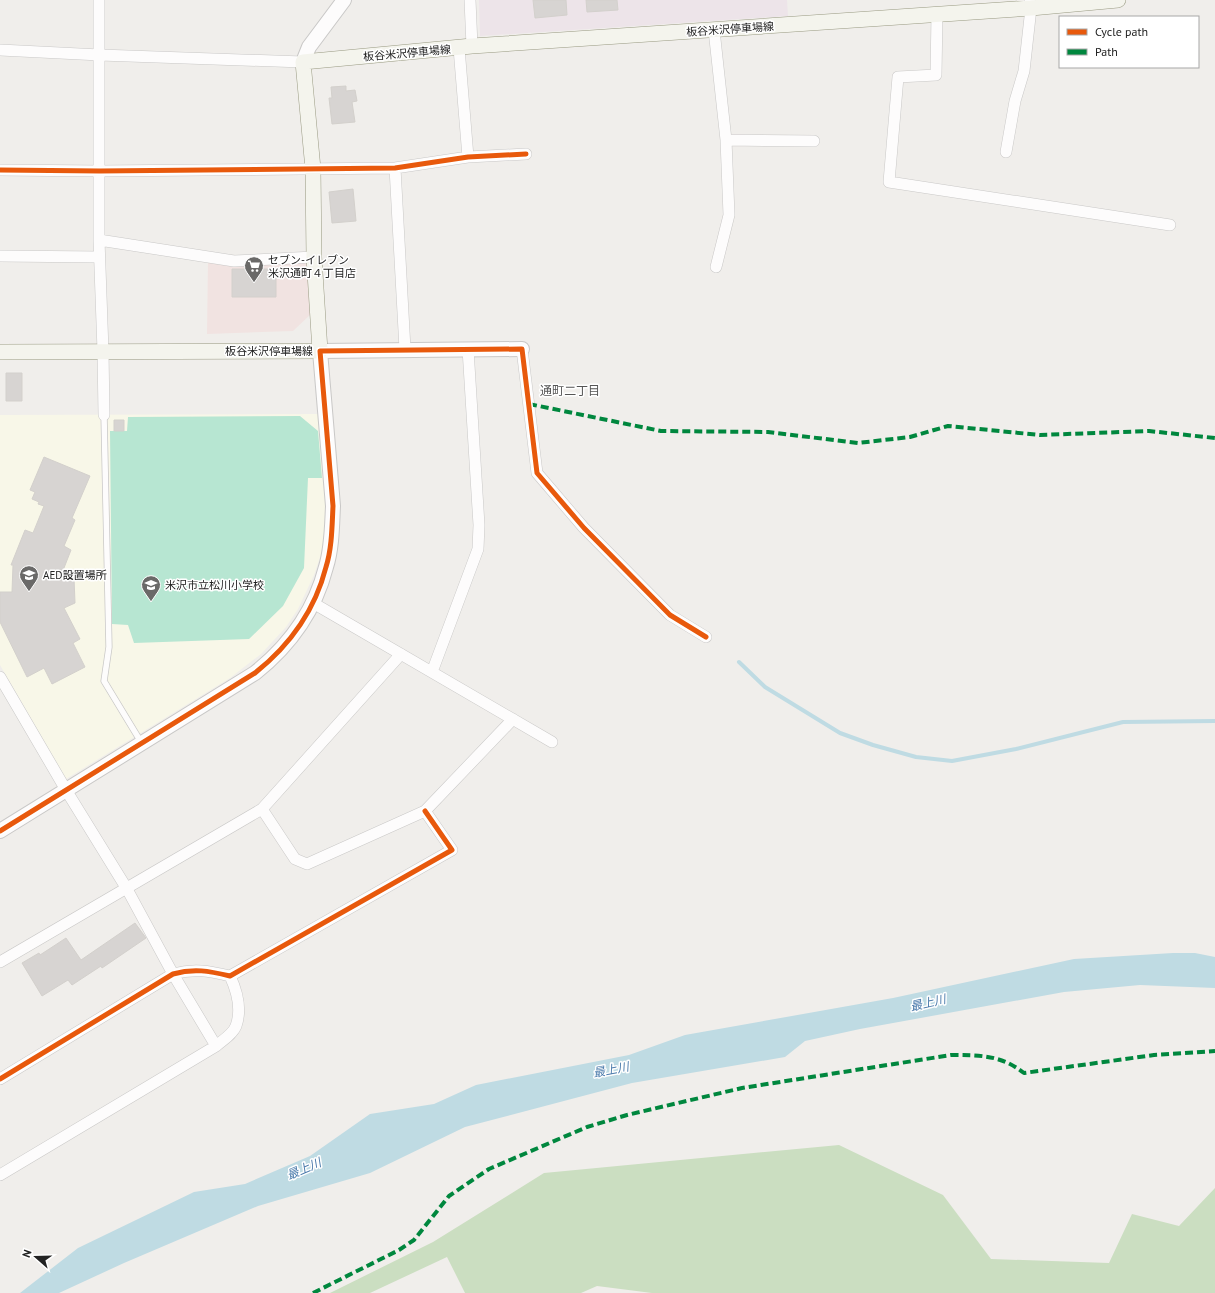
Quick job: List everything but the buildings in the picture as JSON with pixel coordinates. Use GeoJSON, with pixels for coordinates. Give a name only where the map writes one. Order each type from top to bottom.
{"type":"FeatureCollection","features":[{"type":"Feature","properties":{"kind":"main road","name":"板谷米沢停車場線"},"geometry":{"type":"LineString","coordinates":[[0,352],[320,351],[314,257],[313,169],[303,62],[465,47],[937,14],[1030,4],[1118,0]]}},
{"type":"Feature","properties":{"kind":"street"},"geometry":{"type":"LineString","coordinates":[[99,0],[99,257],[104,415]]}},
{"type":"Feature","properties":{"kind":"street"},"geometry":{"type":"LineString","coordinates":[[0,50],[303,62],[309,47],[344,0]]}},
{"type":"Feature","properties":{"kind":"street"},"geometry":{"type":"LineString","coordinates":[[468,157],[465,47],[470,0]]}},
{"type":"Feature","properties":{"kind":"street"},"geometry":{"type":"LineString","coordinates":[[1006,152],[1015,101],[1024,71],[1030,4]]}},
{"type":"Feature","properties":{"kind":"street"},"geometry":{"type":"LineString","coordinates":[[937,14],[936,75],[898,77],[889,182],[1170,224]]}},
{"type":"Feature","properties":{"kind":"street"},"geometry":{"type":"LineString","coordinates":[[714,30],[726,140],[729,215],[716,267]]}},
{"type":"Feature","properties":{"kind":"street"},"geometry":{"type":"LineString","coordinates":[[726,140],[814,141]]}},
{"type":"Feature","properties":{"kind":"street"},"geometry":{"type":"LineString","coordinates":[[0,170],[100,171],[395,168],[468,157],[526,154]]}},
{"type":"Feature","properties":{"kind":"street"},"geometry":{"type":"LineString","coordinates":[[395,168],[405,349]]}},
{"type":"Feature","properties":{"kind":"street"},"geometry":{"type":"LineString","coordinates":[[99,240],[234,261],[314,257]]}},
{"type":"Feature","properties":{"kind":"street"},"geometry":{"type":"LineString","coordinates":[[0,256],[99,257]]}},
{"type":"Feature","properties":{"kind":"street"},"geometry":{"type":"LineString","coordinates":[[432,672],[478,549],[479,525],[468,349]]}},
{"type":"Feature","properties":{"kind":"street"},"geometry":{"type":"LineString","coordinates":[[0,831],[255,673],[267,663],[293,636],[313,603],[327,566],[331,535],[332,514],[320,351],[522,349],[537,473],[584,528],[670,615],[706,637]]}},
{"type":"Feature","properties":{"kind":"street"},"geometry":{"type":"LineString","coordinates":[[313,603],[552,742]]}},
{"type":"Feature","properties":{"kind":"street"},"geometry":{"type":"LineString","coordinates":[[0,962],[262,809],[401,654]]}},
{"type":"Feature","properties":{"kind":"street"},"geometry":{"type":"LineString","coordinates":[[0,677],[126,889],[172,974],[216,1046]]}},
{"type":"Feature","properties":{"kind":"street"},"geometry":{"type":"LineString","coordinates":[[262,809],[295,859],[308,864],[425,811],[513,719]]}},
{"type":"Feature","properties":{"kind":"street"},"geometry":{"type":"LineString","coordinates":[[0,1079],[172,974],[186,970],[208,971],[230,976],[452,850],[425,811]]}},
{"type":"Feature","properties":{"kind":"street"},"geometry":{"type":"LineString","coordinates":[[0,1175],[216,1046],[229,1035],[236,1026],[238,1009],[236,990],[230,976]]}},
{"type":"Feature","properties":{"kind":"lane"},"geometry":{"type":"LineString","coordinates":[[104,415],[108,647],[104,681],[142,743]]}},
{"type":"Feature","properties":{"kind":"shaded area"},"geometry":{"type":"Polygon","coordinates":[[[479,0],[787,0],[788,16],[480,36],[479,0]]]}},
{"type":"Feature","properties":{"kind":"shaded area"},"geometry":{"type":"Polygon","coordinates":[[[208,260],[301,261],[310,266],[311,314],[293,331],[207,334],[208,260]]]}},
{"type":"Feature","properties":{"kind":"shaded area","name":"米沢市立松川小学校"},"geometry":{"type":"Polygon","coordinates":[[[318,414],[326,497],[324,539],[314,575],[298,609],[286,627],[261,654],[230,678],[66,779],[0,665],[0,415],[318,414]]]}},
{"type":"Feature","properties":{"kind":"green space"},"geometry":{"type":"Polygon","coordinates":[[[300,416],[318,431],[322,478],[308,478],[304,568],[283,606],[249,639],[134,643],[128,625],[112,624],[110,431],[127,431],[128,417],[300,416]]]}},
{"type":"Feature","properties":{"kind":"green space"},"geometry":{"type":"Polygon","coordinates":[[[839,1145],[943,1195],[991,1259],[1109,1263],[1132,1214],[1179,1226],[1215,1188],[1215,1293],[652,1293],[597,1286],[581,1293],[465,1293],[447,1257],[370,1293],[330,1293],[433,1242],[544,1173],[839,1145]]]}},
{"type":"Feature","properties":{"kind":"water","name":"最上川"},"geometry":{"type":"Polygon","coordinates":[[[1195,953],[1215,957],[1215,988],[1140,985],[1064,992],[860,1029],[805,1041],[785,1057],[632,1083],[465,1127],[370,1173],[258,1206],[124,1263],[59,1293],[20,1293],[78,1248],[194,1192],[245,1184],[310,1156],[370,1114],[434,1104],[476,1085],[629,1055],[685,1035],[893,998],[1074,959],[1195,953]]]}},
{"type":"Feature","properties":{"kind":"waterway"},"geometry":{"type":"LineString","coordinates":[[739,662],[765,687],[840,733],[873,745],[916,757],[952,761],[1016,749],[1123,722],[1215,721]]}},
{"type":"Feature","properties":{"kind":"marked path"},"geometry":{"type":"LineString","coordinates":[[529,404],[661,431],[768,432],[858,443],[910,437],[948,426],[1040,435],[1149,431],[1215,438]]}},
{"type":"Feature","properties":{"kind":"marked path"},"geometry":{"type":"LineString","coordinates":[[313,1293],[399,1250],[414,1240],[449,1196],[489,1169],[587,1127],[627,1115],[742,1088],[951,1055],[990,1057],[1007,1063],[1024,1073],[1154,1055],[1215,1051]]}},
{"type":"Feature","properties":{"kind":"cycle path"},"geometry":{"type":"LineString","coordinates":[[0,170],[100,171],[395,168],[468,157],[526,154]]}},
{"type":"Feature","properties":{"kind":"cycle path"},"geometry":{"type":"LineString","coordinates":[[0,831],[255,673],[279,651],[299,626],[308,612],[321,583],[328,560],[331,537],[333,506],[320,351],[522,349],[537,473],[584,528],[670,615],[706,637]]}},
{"type":"Feature","properties":{"kind":"cycle path"},"geometry":{"type":"LineString","coordinates":[[0,1079],[173,974],[188,971],[202,971],[230,976],[452,850],[425,811]]}},
{"type":"Feature","properties":{"kind":"place","name":"セブン-イレブン 米沢通町４丁目店"},"geometry":{"type":"Point","coordinates":[254,283]}},
{"type":"Feature","properties":{"kind":"place","name":"AED設置場所"},"geometry":{"type":"Point","coordinates":[29,592]}},
{"type":"Feature","properties":{"kind":"place","name":"米沢市立松川小学校"},"geometry":{"type":"Point","coordinates":[151,602]}},
{"type":"Feature","properties":{"kind":"district","name":"通町二丁目"},"geometry":{"type":"Point","coordinates":[570,391]}}]}
